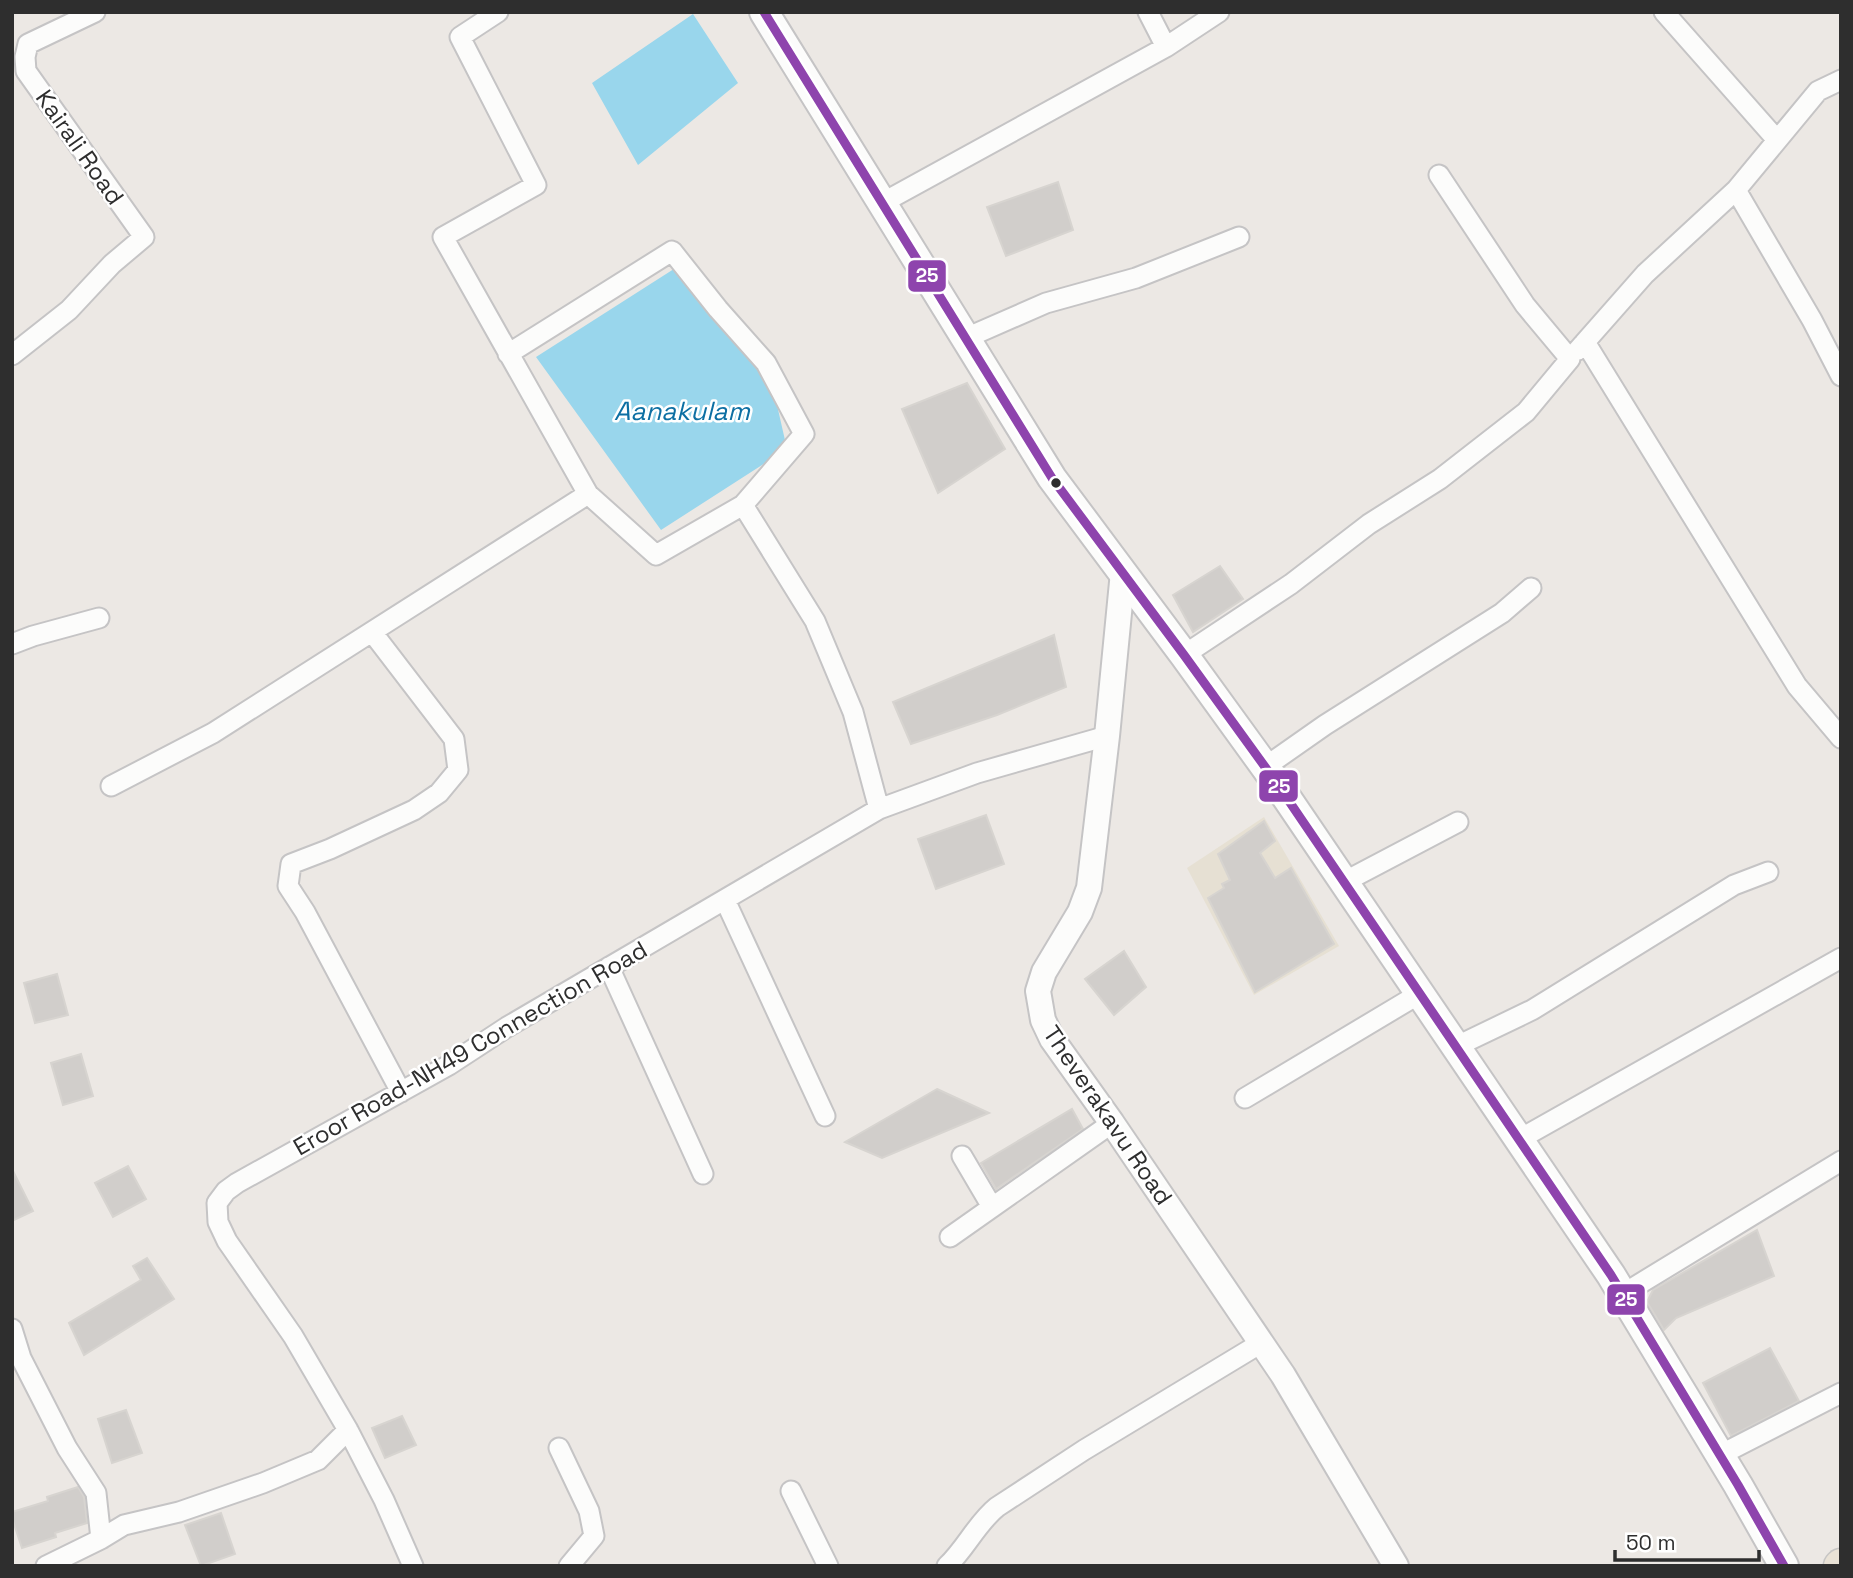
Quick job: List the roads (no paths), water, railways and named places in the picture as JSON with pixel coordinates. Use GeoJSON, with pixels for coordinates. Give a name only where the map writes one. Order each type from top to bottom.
{"type":"FeatureCollection","features":[{"type":"Feature","properties":{"kind":"main road"},"geometry":{"type":"LineString","coordinates":[[764,12],[1052,478],[1265,767],[1623,1294],[1784,1566]]}},
{"type":"Feature","properties":{"kind":"street","name":"Kairali Road"},"geometry":{"type":"LineString","coordinates":[[12,355],[69,310],[112,264],[144,237],[26,71],[25,57],[29,44],[95,12]]}},
{"type":"Feature","properties":{"kind":"street"},"geometry":{"type":"LineString","coordinates":[[498,12],[460,37],[536,185],[443,237],[508,354],[588,494],[656,555],[743,505],[804,435],[766,363],[672,251],[508,354]]}},
{"type":"Feature","properties":{"kind":"street"},"geometry":{"type":"LineString","coordinates":[[1148,12],[1166,47]]}},
{"type":"Feature","properties":{"kind":"street"},"geometry":{"type":"LineString","coordinates":[[882,203],[1166,47],[1219,12]]}},
{"type":"Feature","properties":{"kind":"street"},"geometry":{"type":"LineString","coordinates":[[1664,12],[1777,140]]}},
{"type":"Feature","properties":{"kind":"street"},"geometry":{"type":"LineString","coordinates":[[1184,655],[1291,584],[1368,524],[1440,479],[1526,412],[1645,274],[1737,190],[1818,90],[1841,80]]}},
{"type":"Feature","properties":{"kind":"street"},"geometry":{"type":"LineString","coordinates":[[1440,175],[1525,305],[1570,359]]}},
{"type":"Feature","properties":{"kind":"street"},"geometry":{"type":"LineString","coordinates":[[1737,190],[1841,376]]}},
{"type":"Feature","properties":{"kind":"street"},"geometry":{"type":"LineString","coordinates":[[966,338],[1046,303],[1136,278],[1239,237]]}},
{"type":"Feature","properties":{"kind":"street"},"geometry":{"type":"LineString","coordinates":[[1585,342],[1797,686],[1841,738]]}},
{"type":"Feature","properties":{"kind":"street"},"geometry":{"type":"LineString","coordinates":[[111,786],[213,733],[588,494]]}},
{"type":"Feature","properties":{"kind":"street"},"geometry":{"type":"LineString","coordinates":[[743,505],[815,621],[853,712],[879,809]]}},
{"type":"Feature","properties":{"kind":"street","name":"Theverakavu Road"},"geometry":{"type":"LineString","coordinates":[[1122,572],[1107,736],[1089,888],[1080,912],[1044,972],[1038,991],[1043,1020],[1052,1040],[1112,1123],[1283,1375],[1396,1566]]}},
{"type":"Feature","properties":{"kind":"street"},"geometry":{"type":"LineString","coordinates":[[1265,767],[1325,724],[1502,613],[1531,588]]}},
{"type":"Feature","properties":{"kind":"street"},"geometry":{"type":"LineString","coordinates":[[12,644],[99,618]]}},
{"type":"Feature","properties":{"kind":"street"},"geometry":{"type":"LineString","coordinates":[[372,632],[454,739],[457,770],[439,793],[415,810],[292,864],[288,886],[305,912],[401,1092]]}},
{"type":"Feature","properties":{"kind":"street","name":"Eroor Road-NH49 Connection Road"},"geometry":{"type":"LineString","coordinates":[[413,1566],[384,1500],[348,1430],[293,1336],[227,1241],[218,1222],[217,1203],[226,1191],[449,1065],[507,1027],[879,809],[977,773],[1107,736]]}},
{"type":"Feature","properties":{"kind":"street"},"geometry":{"type":"LineString","coordinates":[[1344,882],[1458,822]]}},
{"type":"Feature","properties":{"kind":"street"},"geometry":{"type":"LineString","coordinates":[[1455,1047],[1532,1010],[1734,885],[1768,872]]}},
{"type":"Feature","properties":{"kind":"street"},"geometry":{"type":"LineString","coordinates":[[726,900],[825,1116]]}},
{"type":"Feature","properties":{"kind":"street"},"geometry":{"type":"LineString","coordinates":[[1518,1140],[1841,958]]}},
{"type":"Feature","properties":{"kind":"street"},"geometry":{"type":"LineString","coordinates":[[609,967],[703,1174]]}},
{"type":"Feature","properties":{"kind":"street"},"geometry":{"type":"LineString","coordinates":[[1245,1098],[1419,994]]}},
{"type":"Feature","properties":{"kind":"street"},"geometry":{"type":"LineString","coordinates":[[950,1237],[1112,1123]]}},
{"type":"Feature","properties":{"kind":"street"},"geometry":{"type":"LineString","coordinates":[[962,1156],[992,1207]]}},
{"type":"Feature","properties":{"kind":"street"},"geometry":{"type":"LineString","coordinates":[[1623,1294],[1841,1161]]}},
{"type":"Feature","properties":{"kind":"street"},"geometry":{"type":"LineString","coordinates":[[12,1329],[21,1358],[67,1448],[96,1493],[101,1539]]}},
{"type":"Feature","properties":{"kind":"street"},"geometry":{"type":"LineString","coordinates":[[947,1566],[986,1516],[997,1507],[1084,1450],[1261,1343]]}},
{"type":"Feature","properties":{"kind":"street"},"geometry":{"type":"LineString","coordinates":[[1720,1455],[1841,1393]]}},
{"type":"Feature","properties":{"kind":"street"},"geometry":{"type":"LineString","coordinates":[[46,1566],[124,1525],[179,1512],[263,1483],[318,1460],[348,1430]]}},
{"type":"Feature","properties":{"kind":"street"},"geometry":{"type":"LineString","coordinates":[[559,1448],[589,1511],[593,1536],[569,1566]]}},
{"type":"Feature","properties":{"kind":"street"},"geometry":{"type":"LineString","coordinates":[[791,1491],[828,1566]]}},
{"type":"Feature","properties":{"kind":"water"},"geometry":{"type":"Polygon","coordinates":[[[693,14],[738,83],[638,165],[592,83],[693,14]]]}},
{"type":"Feature","properties":{"kind":"water","name":"Aanakulam"},"geometry":{"type":"Polygon","coordinates":[[[677,267],[772,383],[787,449],[661,530],[536,357],[677,267]]]}}]}
